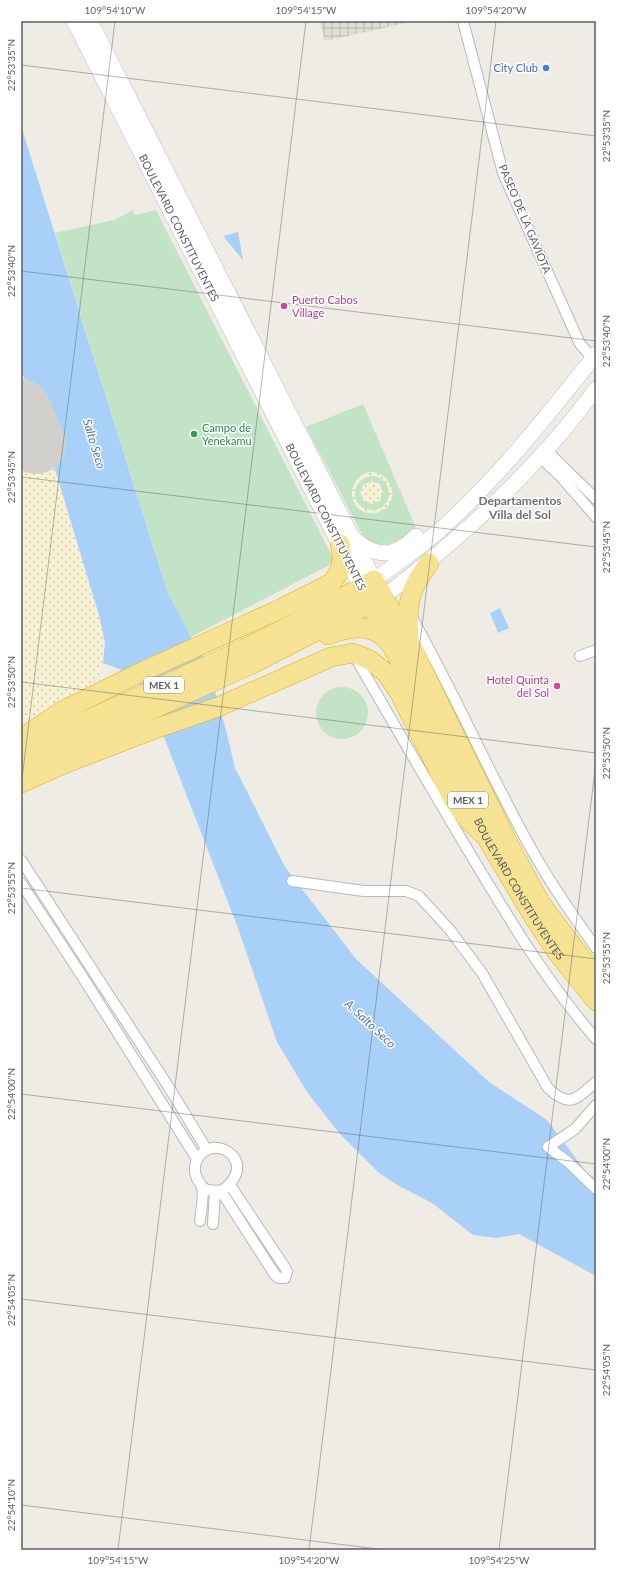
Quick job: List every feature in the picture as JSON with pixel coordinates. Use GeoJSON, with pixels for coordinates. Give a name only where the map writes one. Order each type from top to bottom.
{"type":"FeatureCollection","features":[{"type":"Feature","properties":{"kind":"highway"},"geometry":{"type":"LineString","coordinates":[[267,637],[292,621],[340,573],[347,541]]}},
{"type":"Feature","properties":{"kind":"highway"},"geometry":{"type":"LineString","coordinates":[[401,645],[410,597],[428,563]]}},
{"type":"Feature","properties":{"kind":"highway","name":"BOULEVARD CONSTITUYENTES"},"geometry":{"type":"LineString","coordinates":[[368,583],[541,904],[596,976]]}},
{"type":"Feature","properties":{"kind":"highway","name":"MEX 1"},"geometry":{"type":"LineString","coordinates":[[253,657],[267,637],[368,583]]}},
{"type":"Feature","properties":{"kind":"highway"},"geometry":{"type":"LineString","coordinates":[[23,741],[62,711],[128,678],[280,609],[330,584]]}},
{"type":"Feature","properties":{"kind":"highway","name":"MEX 1"},"geometry":{"type":"LineString","coordinates":[[21,769],[40,759],[84,727],[253,657],[377,600]]}},
{"type":"Feature","properties":{"kind":"highway","name":"MEX 1"},"geometry":{"type":"LineString","coordinates":[[253,657],[305,645],[339,631],[353,628],[362,628],[377,632],[387,640],[401,645]]}},
{"type":"Feature","properties":{"kind":"highway","name":"BOULEVARD CONSTITUYENTES"},"geometry":{"type":"LineString","coordinates":[[401,645],[426,711],[486,837],[552,945],[596,1001]]}},
{"type":"Feature","properties":{"kind":"highway"},"geometry":{"type":"LineString","coordinates":[[21,783],[59,766],[204,713],[331,657],[353,653],[370,660],[386,673],[399,692],[453,799],[467,819],[486,837]]}},
{"type":"Feature","properties":{"kind":"highway"},"geometry":{"type":"LineString","coordinates":[[23,741],[84,727]]}},
{"type":"Feature","properties":{"kind":"highway"},"geometry":{"type":"LineString","coordinates":[[21,776],[40,759]]}},
{"type":"Feature","properties":{"kind":"street","name":"BOULEVARD CONSTITUYENTES"},"geometry":{"type":"LineString","coordinates":[[74,21],[347,541]]}},
{"type":"Feature","properties":{"kind":"street","name":"BOULEVARD CONSTITUYENTES"},"geometry":{"type":"LineString","coordinates":[[90,21],[368,583]]}},
{"type":"Feature","properties":{"kind":"street","name":"PASEO DE LA GAVIOTA"},"geometry":{"type":"LineString","coordinates":[[463,21],[503,173],[580,344],[595,358]]}},
{"type":"Feature","properties":{"kind":"street"},"geometry":{"type":"LineString","coordinates":[[368,583],[409,555],[440,530],[473,498],[528,438],[595,358]]}},
{"type":"Feature","properties":{"kind":"street"},"geometry":{"type":"LineString","coordinates":[[377,600],[428,563],[489,509],[543,454],[596,389]]}},
{"type":"Feature","properties":{"kind":"street"},"geometry":{"type":"LineString","coordinates":[[347,541],[363,546],[372,551],[392,552],[401,548],[463,498],[528,438]]}},
{"type":"Feature","properties":{"kind":"street"},"geometry":{"type":"LineString","coordinates":[[543,454],[596,499]]}},
{"type":"Feature","properties":{"kind":"street"},"geometry":{"type":"LineString","coordinates":[[543,454],[596,517]]}},
{"type":"Feature","properties":{"kind":"street"},"geometry":{"type":"LineString","coordinates":[[408,612],[434,656],[528,844],[567,906],[596,948]]}},
{"type":"Feature","properties":{"kind":"street"},"geometry":{"type":"LineString","coordinates":[[580,656],[596,650]]}},
{"type":"Feature","properties":{"kind":"street"},"geometry":{"type":"LineString","coordinates":[[353,653],[429,786],[516,930],[559,994],[596,1039]]}},
{"type":"Feature","properties":{"kind":"street"},"geometry":{"type":"LineString","coordinates":[[21,860],[92,967],[174,1095],[207,1150]]}},
{"type":"Feature","properties":{"kind":"street"},"geometry":{"type":"LineString","coordinates":[[292,881],[368,891],[406,891],[419,896],[450,930],[482,973],[548,1088],[558,1098],[568,1101],[575,1099],[596,1082]]}},
{"type":"Feature","properties":{"kind":"street"},"geometry":{"type":"LineString","coordinates":[[21,883],[80,973],[197,1159]]}},
{"type":"Feature","properties":{"kind":"street"},"geometry":{"type":"LineString","coordinates":[[80,973],[92,967]]}},
{"type":"Feature","properties":{"kind":"street"},"geometry":{"type":"LineString","coordinates":[[162,1104],[174,1095]]}},
{"type":"Feature","properties":{"kind":"street"},"geometry":{"type":"LineString","coordinates":[[596,1105],[575,1129],[548,1147],[564,1158],[596,1189]]}},
{"type":"Feature","properties":{"kind":"street"},"geometry":{"type":"LineString","coordinates":[[221,1148],[227,1151],[236,1161],[236,1176],[230,1185],[218,1191],[207,1190],[202,1187],[196,1179],[194,1172],[197,1159],[201,1153],[207,1150],[221,1148]]}},
{"type":"Feature","properties":{"kind":"street"},"geometry":{"type":"LineString","coordinates":[[218,1191],[275,1275],[279,1278],[285,1278],[287,1274],[285,1268],[230,1185]]}},
{"type":"Feature","properties":{"kind":"street"},"geometry":{"type":"LineString","coordinates":[[200,1221],[202,1187]]}},
{"type":"Feature","properties":{"kind":"street"},"geometry":{"type":"LineString","coordinates":[[213,1224],[218,1191]]}},
{"type":"Feature","properties":{"kind":"shaded area"},"geometry":{"type":"Polygon","coordinates":[[[320,21],[415,21],[325,41],[320,21]]]}},
{"type":"Feature","properties":{"kind":"sand"},"geometry":{"type":"Polygon","coordinates":[[[21,369],[47,443],[99,615],[103,636],[104,657],[98,676],[84,691],[42,710],[21,722],[21,369]]]}},
{"type":"Feature","properties":{"kind":"sand"},"geometry":{"type":"Polygon","coordinates":[[[370,472],[379,474],[386,479],[390,485],[392,499],[388,506],[382,511],[374,513],[365,512],[359,509],[354,503],[352,496],[353,489],[361,476],[370,472]],[[371,476],[358,482],[355,488],[355,497],[358,503],[364,508],[372,510],[379,509],[388,498],[389,491],[386,484],[381,479],[371,476]]]}},
{"type":"Feature","properties":{"kind":"sand"},"geometry":{"type":"Polygon","coordinates":[[[372,482],[380,485],[383,493],[380,501],[372,504],[364,501],[361,493],[364,485],[372,482]]]}},
{"type":"Feature","properties":{"kind":"green space","name":"Campo de Yenekamu"},"geometry":{"type":"Polygon","coordinates":[[[133,210],[135,215],[156,210],[335,562],[191,637],[167,591],[55,233],[114,220],[133,210]]]}},
{"type":"Feature","properties":{"kind":"green space"},"geometry":{"type":"Polygon","coordinates":[[[363,404],[416,528],[389,544],[382,545],[369,541],[362,534],[306,427],[363,404]],[[370,472],[361,476],[356,481],[353,488],[352,496],[354,503],[359,509],[365,512],[374,513],[382,511],[388,506],[392,499],[390,485],[386,479],[379,474],[370,472]]]}},
{"type":"Feature","properties":{"kind":"green space"},"geometry":{"type":"Polygon","coordinates":[[[373,476],[380,478],[385,483],[389,494],[384,506],[371,510],[364,508],[359,504],[356,499],[356,487],[360,481],[373,476]],[[371,481],[363,485],[360,493],[364,501],[372,504],[380,501],[383,492],[380,484],[371,481]]]}},
{"type":"Feature","properties":{"kind":"green space"},"geometry":{"type":"Polygon","coordinates":[[[342,687],[356,691],[364,699],[368,713],[364,727],[356,735],[342,739],[328,735],[320,727],[316,713],[320,699],[328,691],[342,687]]]}},
{"type":"Feature","properties":{"kind":"water"},"geometry":{"type":"Polygon","coordinates":[[[21,126],[167,591],[191,637],[206,660],[235,768],[285,867],[356,959],[489,1082],[547,1120],[587,1173],[596,1179],[596,1276],[519,1234],[496,1238],[473,1235],[432,1203],[399,1186],[379,1173],[340,1134],[307,1092],[277,1042],[238,928],[166,742],[135,675],[103,663],[105,642],[99,615],[47,443],[21,369],[21,126]]]}},
{"type":"Feature","properties":{"kind":"water"},"geometry":{"type":"Polygon","coordinates":[[[238,232],[243,260],[223,236],[238,232]]]}},
{"type":"Feature","properties":{"kind":"water"},"geometry":{"type":"Polygon","coordinates":[[[500,608],[509,628],[498,633],[490,613],[500,608]]]}},
{"type":"Feature","properties":{"kind":"runway"},"geometry":{"type":"LineString","coordinates":[[21,409],[36,444]]}},
{"type":"Feature","properties":{"kind":"place","name":"City Club"},"geometry":{"type":"Point","coordinates":[546,68]}},
{"type":"Feature","properties":{"kind":"place","name":"Puerto Cabos Village"},"geometry":{"type":"Point","coordinates":[284,306]}},
{"type":"Feature","properties":{"kind":"place","name":"Campo de Yenekamu"},"geometry":{"type":"Point","coordinates":[194,434]}},
{"type":"Feature","properties":{"kind":"place","name":"Hotel Quinta del Sol"},"geometry":{"type":"Point","coordinates":[557,686]}},
{"type":"Feature","properties":{"kind":"district","name":"Departamentos Villa del Sol"},"geometry":{"type":"Point","coordinates":[520,508]}},
{"type":"Feature","properties":{"kind":"water label","name":"Salto Seco"},"geometry":{"type":"Point","coordinates":[94,444]}},
{"type":"Feature","properties":{"kind":"water label","name":"A. Salto Seco"},"geometry":{"type":"Point","coordinates":[370,1024]}}]}
